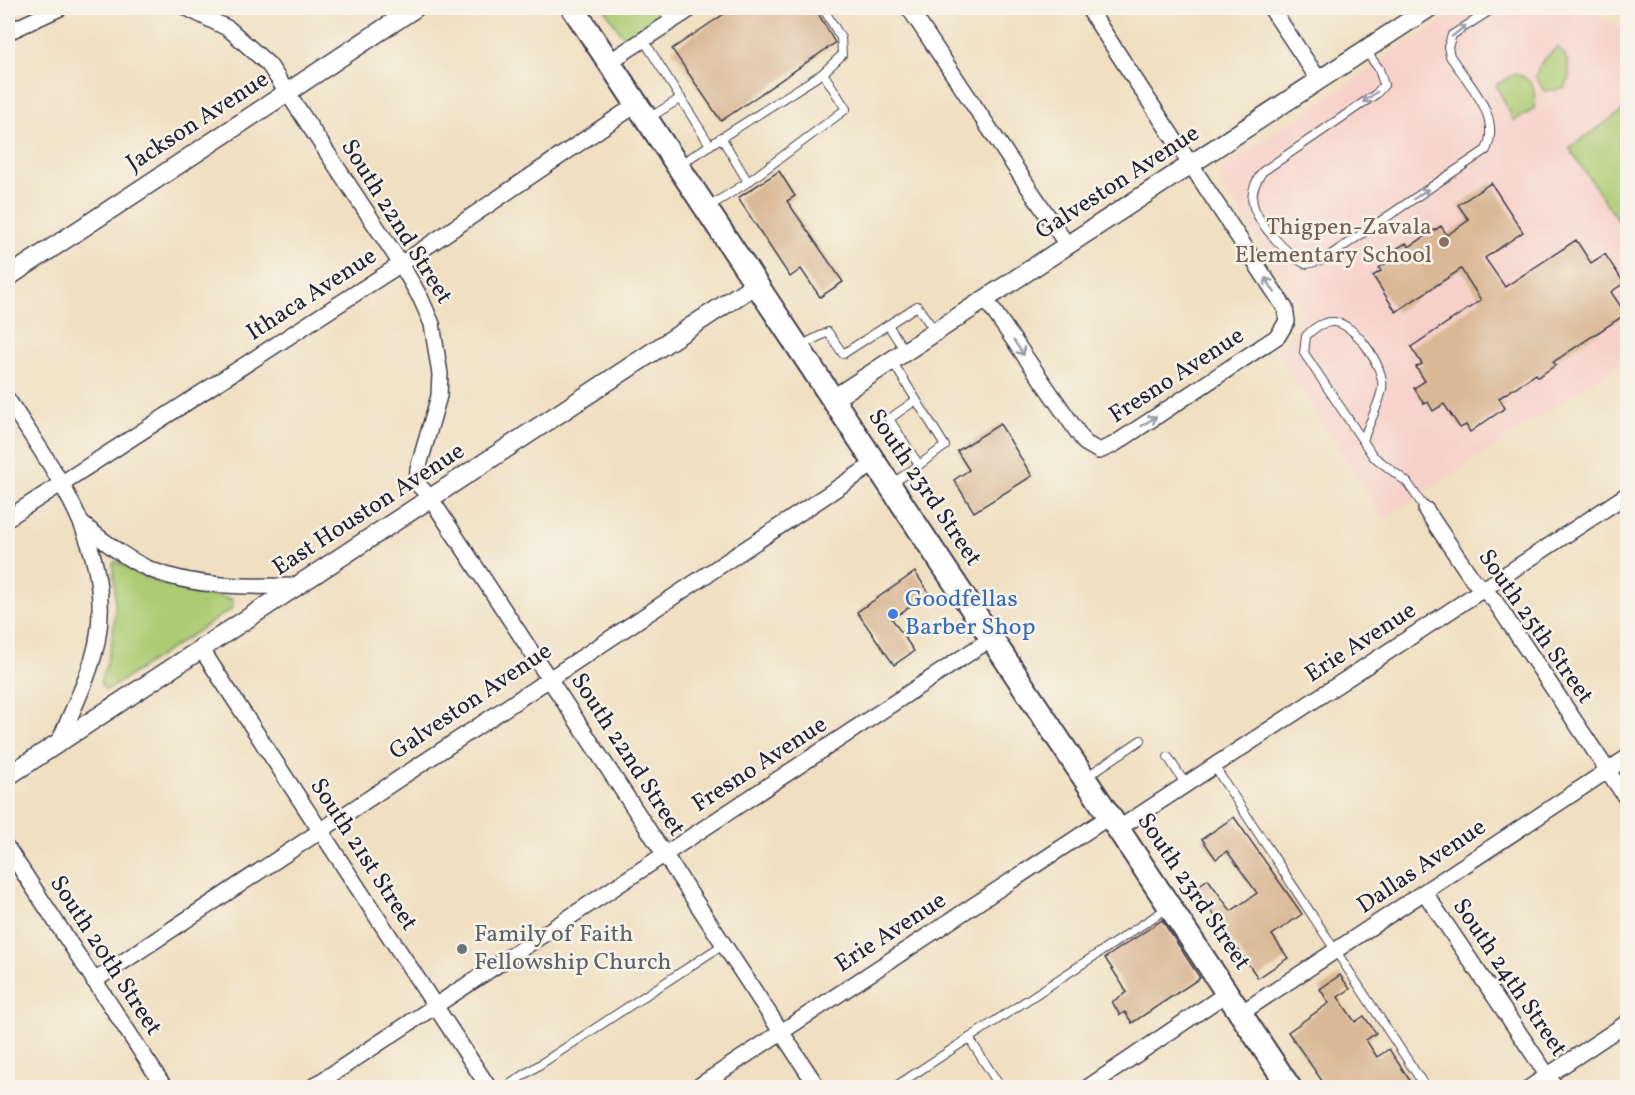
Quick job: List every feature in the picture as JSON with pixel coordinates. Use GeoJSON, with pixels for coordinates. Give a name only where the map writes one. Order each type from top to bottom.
{"type":"FeatureCollection","features":[{"type":"Feature","properties":{"kind":"main road","name":"South 23rd Street"},"geometry":{"type":"LineString","coordinates":[[573,8],[1241,1013],[1287,1086]]}},
{"type":"Feature","properties":{"kind":"street"},"geometry":{"type":"LineString","coordinates":[[8,30],[60,8]]}},
{"type":"Feature","properties":{"kind":"street","name":"South 22nd Street"},"geometry":{"type":"LineString","coordinates":[[187,8],[229,28],[269,65],[401,264],[432,324],[438,351],[439,396],[418,469],[417,483],[431,499],[818,1088]]}},
{"type":"Feature","properties":{"kind":"street","name":"Jackson Avenue"},"geometry":{"type":"LineString","coordinates":[[8,277],[415,8]]}},
{"type":"Feature","properties":{"kind":"street"},"geometry":{"type":"LineString","coordinates":[[609,62],[692,8]]}},
{"type":"Feature","properties":{"kind":"street"},"geometry":{"type":"LineString","coordinates":[[909,8],[1067,245]]}},
{"type":"Feature","properties":{"kind":"street"},"geometry":{"type":"LineString","coordinates":[[1088,8],[1191,164]]}},
{"type":"Feature","properties":{"kind":"street"},"geometry":{"type":"LineString","coordinates":[[1271,8],[1319,80]]}},
{"type":"Feature","properties":{"kind":"street","name":"Galveston Avenue"},"geometry":{"type":"LineString","coordinates":[[833,399],[1429,8]]}},
{"type":"Feature","properties":{"kind":"street","name":"Ithaca Avenue"},"geometry":{"type":"LineString","coordinates":[[8,518],[401,264],[642,112]]}},
{"type":"Feature","properties":{"kind":"street","name":"Fresno Avenue"},"geometry":{"type":"LineString","coordinates":[[986,300],[1085,443],[1099,451],[1113,445],[1278,336],[1287,321],[1286,308],[1191,164]]}},
{"type":"Feature","properties":{"kind":"street","name":"East Houston Avenue"},"geometry":{"type":"LineString","coordinates":[[9,772],[298,586],[756,284]]}},
{"type":"Feature","properties":{"kind":"street"},"geometry":{"type":"LineString","coordinates":[[8,400],[62,483],[82,524],[98,577],[100,613],[89,670],[60,740]]}},
{"type":"Feature","properties":{"kind":"street","name":"Galveston Avenue"},"geometry":{"type":"LineString","coordinates":[[94,981],[875,463]]}},
{"type":"Feature","properties":{"kind":"street","name":"Erie Avenue"},"geometry":{"type":"LineString","coordinates":[[696,1088],[1114,822],[1185,785],[1628,494]]}},
{"type":"Feature","properties":{"kind":"street","name":"South 25th Street"},"geometry":{"type":"LineString","coordinates":[[1426,510],[1473,580],[1494,600],[1628,801]]}},
{"type":"Feature","properties":{"kind":"street"},"geometry":{"type":"LineString","coordinates":[[82,524],[115,550],[148,568],[183,579],[253,587],[298,586]]}},
{"type":"Feature","properties":{"kind":"street","name":"Fresno Avenue"},"geometry":{"type":"LineString","coordinates":[[320,1085],[435,1005],[992,638]]}},
{"type":"Feature","properties":{"kind":"street","name":"South 21st Street"},"geometry":{"type":"LineString","coordinates":[[201,647],[489,1088]]}},
{"type":"Feature","properties":{"kind":"street","name":"Dallas Avenue"},"geometry":{"type":"LineString","coordinates":[[1241,1013],[1628,757]]}},
{"type":"Feature","properties":{"kind":"street","name":"South 20th Street"},"geometry":{"type":"LineString","coordinates":[[8,849],[165,1088]]}},
{"type":"Feature","properties":{"kind":"street","name":"South 24th Street"},"geometry":{"type":"LineString","coordinates":[[1425,893],[1552,1082]]}},
{"type":"Feature","properties":{"kind":"street"},"geometry":{"type":"LineString","coordinates":[[1088,1088],[1227,993]]}},
{"type":"Feature","properties":{"kind":"street"},"geometry":{"type":"LineString","coordinates":[[1529,1088],[1552,1082],[1628,1022]]}},
{"type":"Feature","properties":{"kind":"lane"},"geometry":{"type":"LineString","coordinates":[[661,8],[670,21]]}},
{"type":"Feature","properties":{"kind":"lane"},"geometry":{"type":"LineString","coordinates":[[678,166],[823,73],[842,55],[841,38],[823,8]]}},
{"type":"Feature","properties":{"kind":"lane"},"geometry":{"type":"LineString","coordinates":[[1365,50],[1379,69],[1384,85],[1376,94],[1262,172],[1254,184],[1253,204],[1274,239],[1293,258],[1306,264],[1323,260],[1486,150],[1492,138],[1491,121],[1450,56],[1448,47],[1452,35],[1494,8]]}},
{"type":"Feature","properties":{"kind":"lane"},"geometry":{"type":"LineString","coordinates":[[643,39],[710,145]]}},
{"type":"Feature","properties":{"kind":"lane"},"geometry":{"type":"LineString","coordinates":[[706,208],[748,182],[846,109],[823,73]]}},
{"type":"Feature","properties":{"kind":"lane"},"geometry":{"type":"LineString","coordinates":[[642,112],[681,98]]}},
{"type":"Feature","properties":{"kind":"lane"},"geometry":{"type":"LineString","coordinates":[[721,137],[748,182]]}},
{"type":"Feature","properties":{"kind":"lane"},"geometry":{"type":"LineString","coordinates":[[798,347],[828,332],[843,354],[916,306],[935,333]]}},
{"type":"Feature","properties":{"kind":"lane"},"geometry":{"type":"LineString","coordinates":[[1363,441],[1382,388],[1382,373],[1358,335],[1346,325],[1332,321],[1317,326],[1306,336],[1304,353],[1373,456],[1407,482],[1426,510]]}},
{"type":"Feature","properties":{"kind":"lane"},"geometry":{"type":"LineString","coordinates":[[888,325],[916,400],[945,446],[890,485]]}},
{"type":"Feature","properties":{"kind":"lane"},"geometry":{"type":"LineString","coordinates":[[916,400],[889,419],[919,465]]}},
{"type":"Feature","properties":{"kind":"lane"},"geometry":{"type":"LineString","coordinates":[[1085,778],[1141,740]]}},
{"type":"Feature","properties":{"kind":"lane"},"geometry":{"type":"LineString","coordinates":[[1168,757],[1185,785]]}},
{"type":"Feature","properties":{"kind":"lane"},"geometry":{"type":"LineString","coordinates":[[1214,766],[1426,1088]]}},
{"type":"Feature","properties":{"kind":"lane"},"geometry":{"type":"LineString","coordinates":[[893,1088],[1170,906]]}},
{"type":"Feature","properties":{"kind":"lane"},"geometry":{"type":"LineString","coordinates":[[504,1088],[724,944]]}},
{"type":"Feature","properties":{"kind":"lane"},"geometry":{"type":"LineString","coordinates":[[969,1038],[1001,1088]]}},
{"type":"Feature","properties":{"kind":"shaded area","name":"Thigpen-Zavala Elementary School"},"geometry":{"type":"Polygon","coordinates":[[[1461,8],[1588,8],[1619,28],[1627,24],[1627,360],[1384,519],[1275,349],[1293,336],[1300,324],[1300,303],[1220,181],[1221,168],[1461,8]]]}},
{"type":"Feature","properties":{"kind":"green space"},"geometry":{"type":"Polygon","coordinates":[[[604,8],[673,8],[625,39],[604,8]]]}},
{"type":"Feature","properties":{"kind":"green space"},"geometry":{"type":"Polygon","coordinates":[[[1557,47],[1567,60],[1569,78],[1564,89],[1544,91],[1535,76],[1541,63],[1557,47]]]}},
{"type":"Feature","properties":{"kind":"green space"},"geometry":{"type":"Polygon","coordinates":[[[1516,73],[1528,80],[1533,87],[1534,109],[1514,121],[1496,85],[1516,73]]]}},
{"type":"Feature","properties":{"kind":"green space"},"geometry":{"type":"Polygon","coordinates":[[[1627,108],[1627,234],[1569,148],[1627,108]]]}},
{"type":"Feature","properties":{"kind":"green space"},"geometry":{"type":"Polygon","coordinates":[[[116,561],[159,583],[232,599],[233,608],[106,691],[100,682],[109,653],[114,624],[113,564],[116,561]]]}},
{"type":"Feature","properties":{"kind":"building"},"geometry":{"type":"Polygon","coordinates":[[[733,8],[815,8],[835,43],[721,121],[672,49],[733,8]]]}},
{"type":"Feature","properties":{"kind":"building"},"geometry":{"type":"Polygon","coordinates":[[[779,171],[795,196],[787,201],[843,282],[820,297],[801,269],[790,277],[738,198],[779,171]]]}},
{"type":"Feature","properties":{"kind":"building"},"geometry":{"type":"Polygon","coordinates":[[[1491,183],[1523,232],[1485,258],[1505,287],[1576,240],[1591,263],[1605,254],[1624,283],[1611,292],[1626,314],[1553,362],[1556,365],[1538,377],[1536,374],[1499,398],[1505,408],[1470,432],[1466,425],[1460,428],[1444,404],[1433,411],[1428,402],[1424,404],[1414,388],[1425,381],[1416,367],[1422,364],[1411,347],[1481,300],[1461,269],[1396,312],[1373,276],[1381,271],[1379,268],[1400,254],[1396,249],[1406,243],[1409,247],[1441,226],[1447,235],[1469,220],[1458,205],[1491,183]]]}},
{"type":"Feature","properties":{"kind":"building"},"geometry":{"type":"Polygon","coordinates":[[[1000,424],[1032,476],[974,512],[954,480],[969,470],[957,451],[1000,424]]]}},
{"type":"Feature","properties":{"kind":"building"},"geometry":{"type":"Polygon","coordinates":[[[915,572],[929,593],[892,619],[914,651],[894,665],[857,612],[915,572]]]}},
{"type":"Feature","properties":{"kind":"building"},"geometry":{"type":"Polygon","coordinates":[[[1234,817],[1302,914],[1272,935],[1288,958],[1258,978],[1208,906],[1201,911],[1188,893],[1208,879],[1231,911],[1257,893],[1227,851],[1216,859],[1202,839],[1234,817]]]}},
{"type":"Feature","properties":{"kind":"building"},"geometry":{"type":"Polygon","coordinates":[[[1162,920],[1200,978],[1132,1023],[1125,1012],[1120,1015],[1112,1002],[1127,992],[1105,958],[1162,920]]]}},
{"type":"Feature","properties":{"kind":"building"},"geometry":{"type":"Polygon","coordinates":[[[1340,975],[1350,989],[1338,997],[1355,1022],[1364,1016],[1376,1033],[1366,1040],[1377,1057],[1389,1049],[1415,1088],[1327,1088],[1288,1032],[1329,1003],[1320,989],[1340,975]]]}},
{"type":"Feature","properties":{"kind":"place","name":"Thigpen-Zavala Elementary School"},"geometry":{"type":"Point","coordinates":[1444,242]}},
{"type":"Feature","properties":{"kind":"place","name":"Goodfellas Barber Shop"},"geometry":{"type":"Point","coordinates":[893,614]}},
{"type":"Feature","properties":{"kind":"place","name":"Family of Faith Fellowship Church"},"geometry":{"type":"Point","coordinates":[462,949]}}]}
